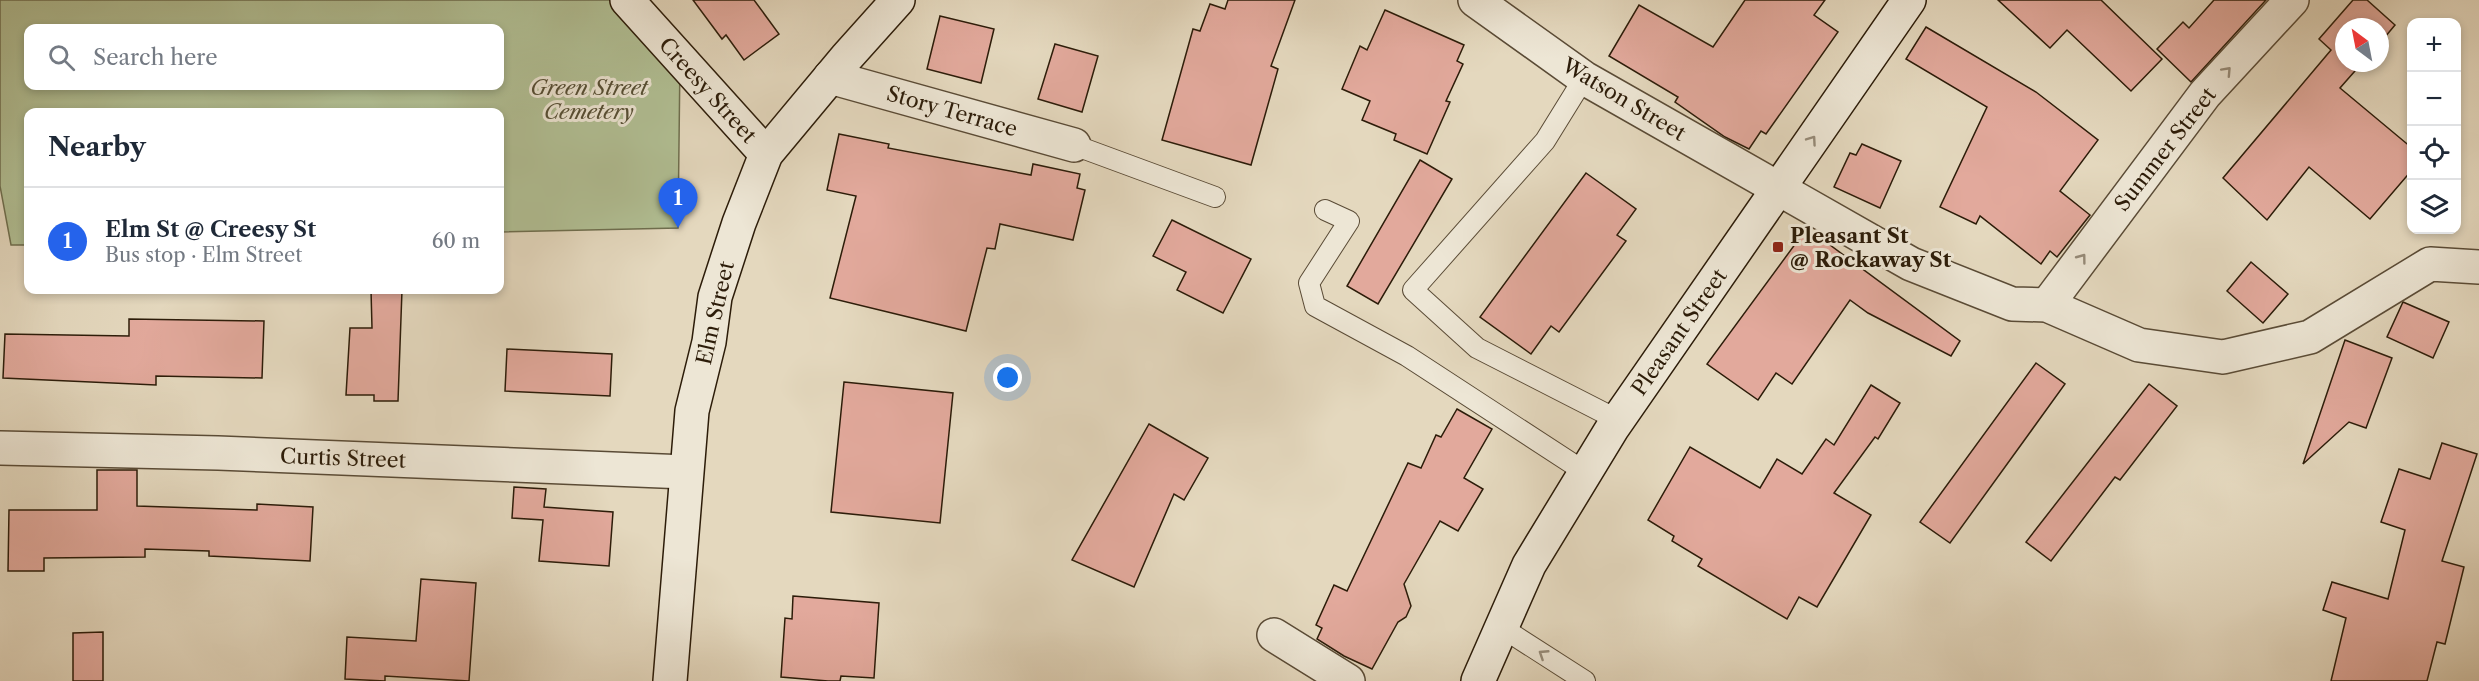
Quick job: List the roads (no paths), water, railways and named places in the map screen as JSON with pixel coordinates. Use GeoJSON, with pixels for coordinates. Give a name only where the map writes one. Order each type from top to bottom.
{"type":"FeatureCollection","features":[{"type":"Feature","properties":{"kind":"street","name":"Creesy Street"},"geometry":{"type":"LineString","coordinates":[[627,0],[766,154]]}},
{"type":"Feature","properties":{"kind":"street","name":"Elm Street"},"geometry":{"type":"LineString","coordinates":[[670,681],[692,411],[709,342],[715,297],[738,223],[766,154],[898,0]]}},
{"type":"Feature","properties":{"kind":"street","name":"Watson Street"},"geometry":{"type":"LineString","coordinates":[[1475,0],[1584,78],[1911,264],[2012,304],[2047,305]]}},
{"type":"Feature","properties":{"kind":"street","name":"Pleasant Street"},"geometry":{"type":"LineString","coordinates":[[1478,681],[1528,564],[1585,472],[1618,420],[1909,0]]}},
{"type":"Feature","properties":{"kind":"street","name":"Summer Street"},"geometry":{"type":"LineString","coordinates":[[2047,305],[2205,94],[2292,0]]}},
{"type":"Feature","properties":{"kind":"street","name":"Story Terrace"},"geometry":{"type":"LineString","coordinates":[[830,77],[1074,145]]}},
{"type":"Feature","properties":{"kind":"street"},"geometry":{"type":"LineString","coordinates":[[2047,305],[2139,345],[2223,357],[2310,337],[2430,264],[2479,267]]}},
{"type":"Feature","properties":{"kind":"street","name":"Curtis Street"},"geometry":{"type":"LineString","coordinates":[[0,448],[218,453],[686,472]]}},
{"type":"Feature","properties":{"kind":"street"},"geometry":{"type":"LineString","coordinates":[[1274,635],[1348,681]]}},
{"type":"Feature","properties":{"kind":"lane"},"geometry":{"type":"LineString","coordinates":[[1584,78],[1545,141],[1413,290],[1477,348],[1618,420]]}},
{"type":"Feature","properties":{"kind":"lane"},"geometry":{"type":"LineString","coordinates":[[1074,145],[1215,196]]}},
{"type":"Feature","properties":{"kind":"lane"},"geometry":{"type":"LineString","coordinates":[[1325,210],[1349,221],[1309,283],[1315,306],[1407,356],[1585,472]]}},
{"type":"Feature","properties":{"kind":"lane"},"geometry":{"type":"LineString","coordinates":[[1502,627],[1585,681]]}},
{"type":"Feature","properties":{"kind":"place","name":"Elm St @ Creesy St"},"geometry":{"type":"Point","coordinates":[678,228]}},
{"type":"Feature","properties":{"kind":"place","name":"Pleasant St @ Rockaway St"},"geometry":{"type":"Point","coordinates":[1778,247]}},
{"type":"Feature","properties":{"kind":"park label","name":"Green Street Cemetery"},"geometry":{"type":"Point","coordinates":[589,99]}}]}
